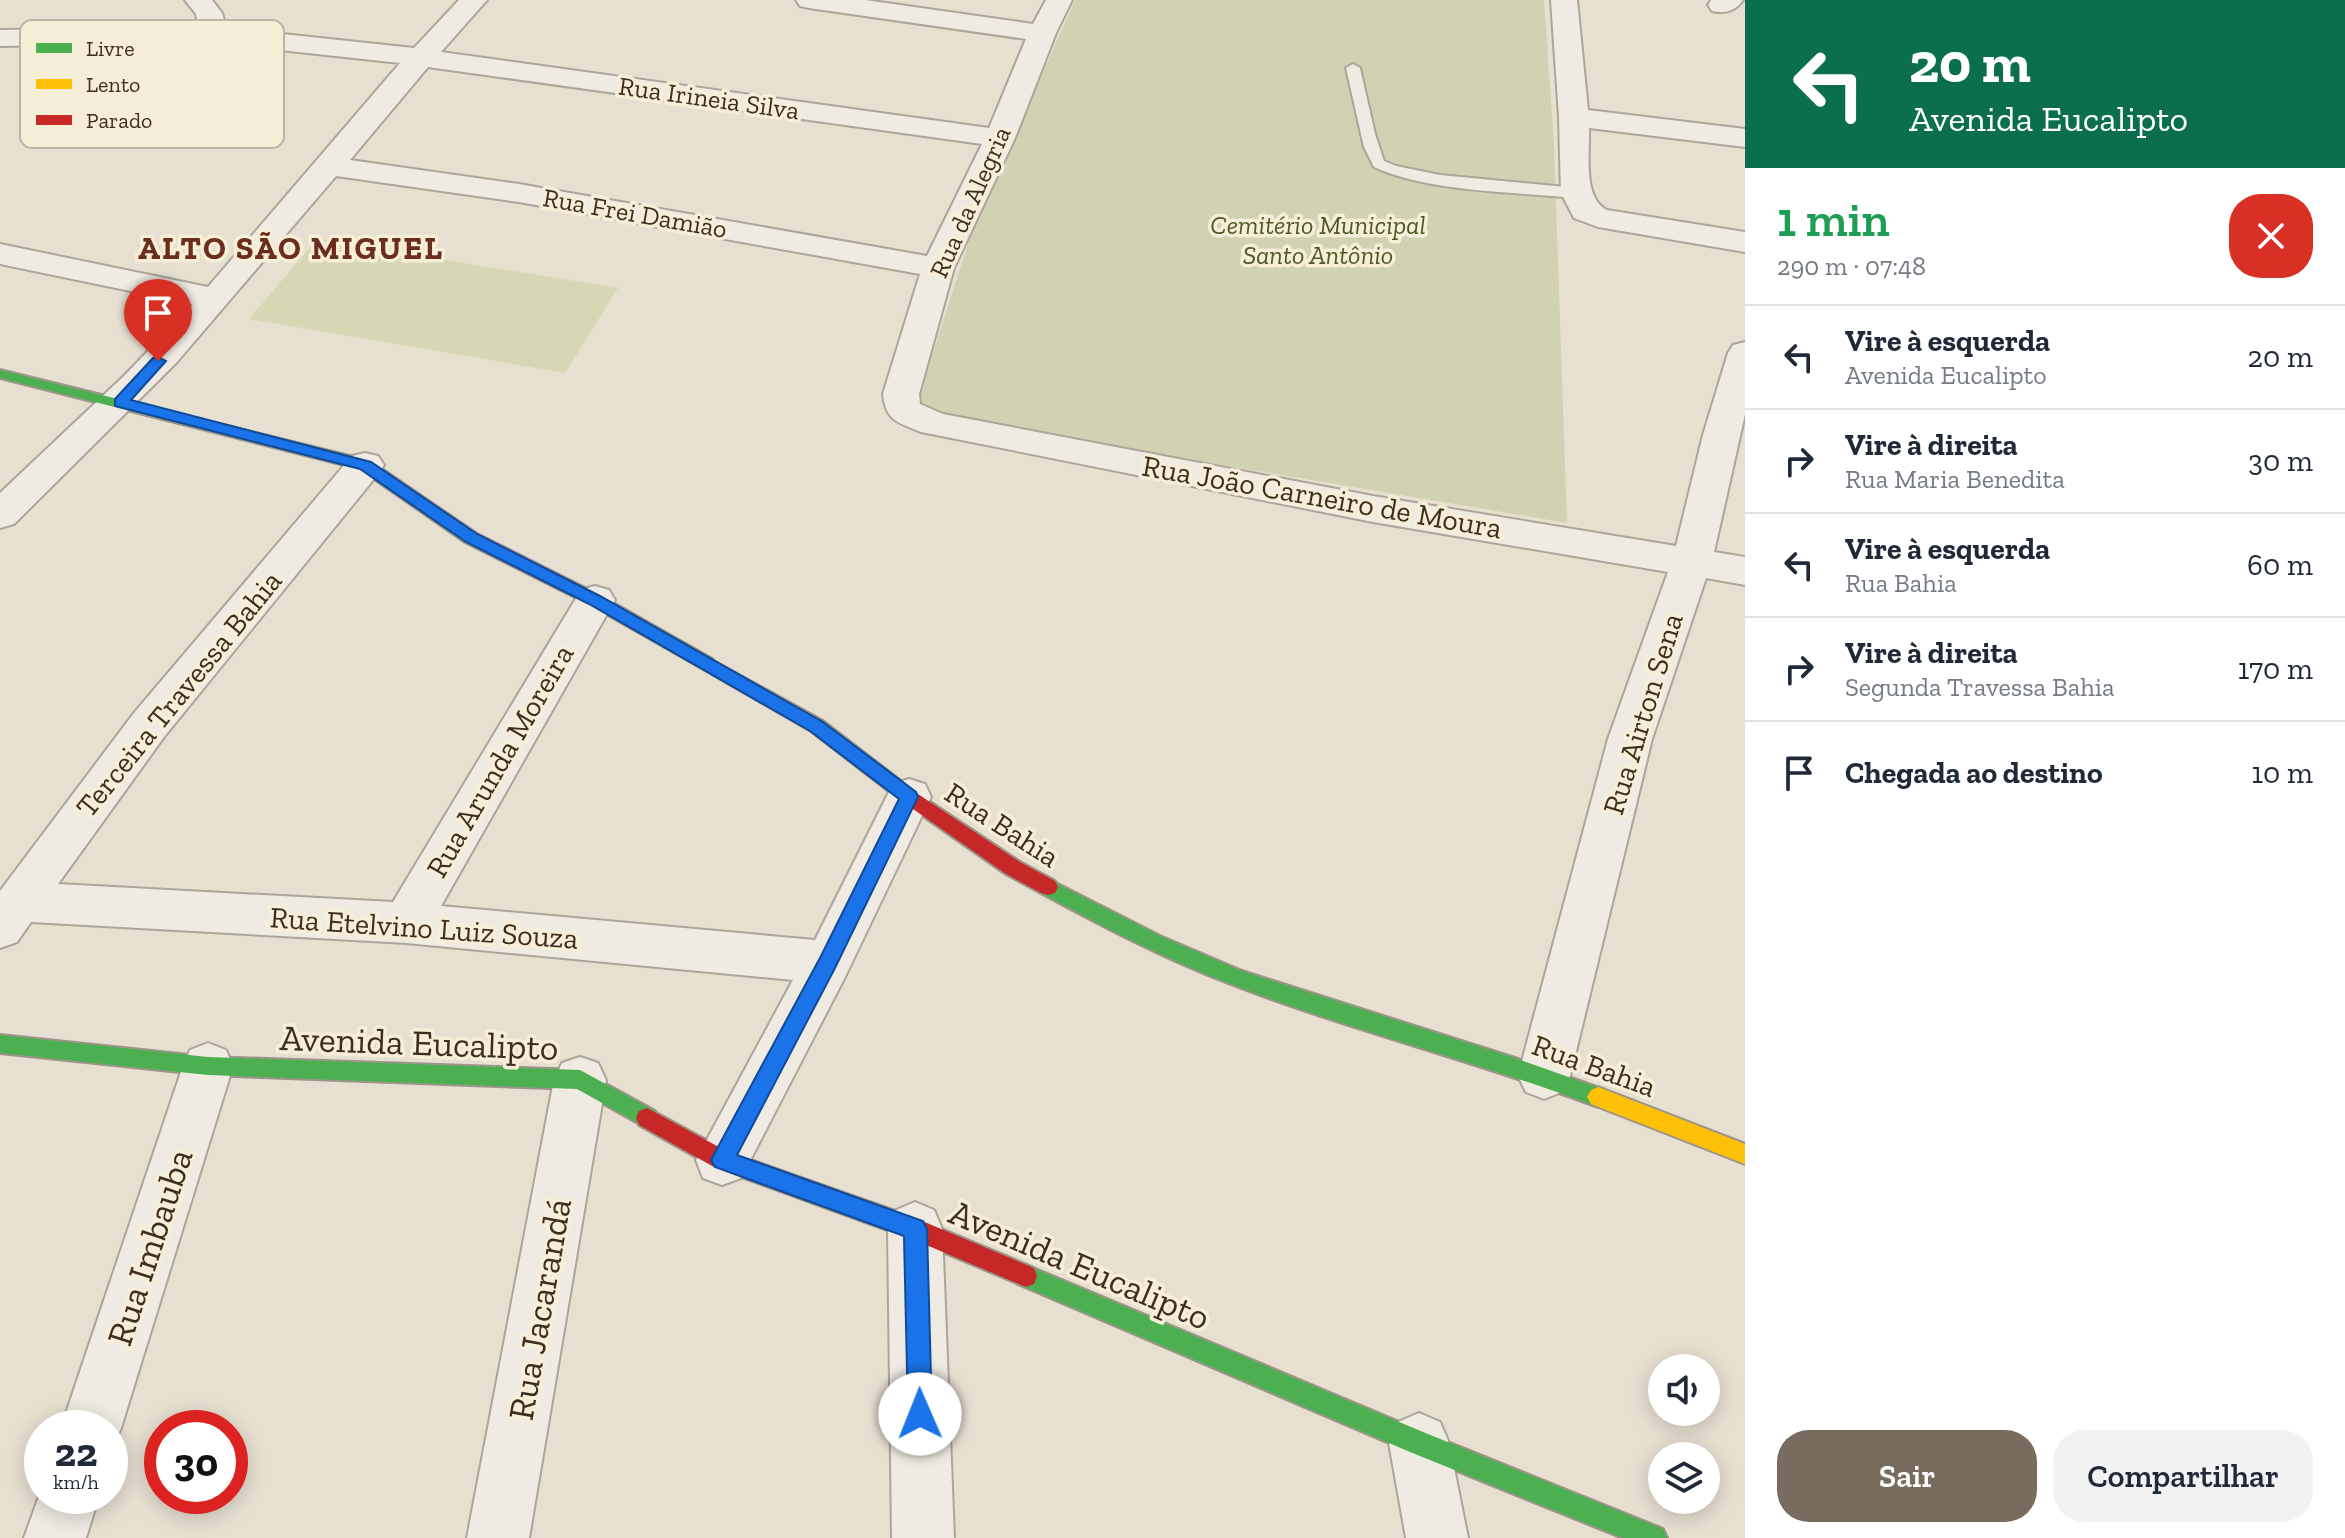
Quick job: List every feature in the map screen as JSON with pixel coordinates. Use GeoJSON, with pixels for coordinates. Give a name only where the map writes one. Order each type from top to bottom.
{"type":"FeatureCollection","features":[{"type":"Feature","properties":{"kind":"street"},"geometry":{"type":"LineString","coordinates":[[198,0],[211,20]]}},
{"type":"Feature","properties":{"kind":"street"},"geometry":{"type":"LineString","coordinates":[[0,515],[120,402],[216,299],[418,57],[474,0]]}},
{"type":"Feature","properties":{"kind":"street"},"geometry":{"type":"LineString","coordinates":[[1564,0],[1574,117],[1576,193],[1585,211],[1593,216],[1745,242]]}},
{"type":"Feature","properties":{"kind":"street"},"geometry":{"type":"LineString","coordinates":[[818,1],[1048,10]]}},
{"type":"Feature","properties":{"kind":"street","name":"Rua da Alegria"},"geometry":{"type":"LineString","coordinates":[[903,410],[901,394],[938,268],[1000,138],[1048,10]]}},
{"type":"Feature","properties":{"kind":"street","name":"Rua Irineia Silva"},"geometry":{"type":"LineString","coordinates":[[0,38],[20,38]]}},
{"type":"Feature","properties":{"kind":"street","name":"Rua Irineia Silva"},"geometry":{"type":"LineString","coordinates":[[284,43],[418,57],[1000,138]]}},
{"type":"Feature","properties":{"kind":"street"},"geometry":{"type":"LineString","coordinates":[[1574,117],[1745,138]]}},
{"type":"Feature","properties":{"kind":"street","name":"Rua Frei Damião"},"geometry":{"type":"LineString","coordinates":[[330,166],[535,196],[938,268]]}},
{"type":"Feature","properties":{"kind":"street"},"geometry":{"type":"LineString","coordinates":[[0,254],[216,299]]}},
{"type":"Feature","properties":{"kind":"street","name":"Rua Airton Sena"},"geometry":{"type":"LineString","coordinates":[[1544,1076],[1630,739],[1692,561],[1721,435],[1745,353]]}},
{"type":"Feature","properties":{"kind":"street","name":"Rua Bahia"},"geometry":{"type":"LineString","coordinates":[[0,374],[365,465],[471,538],[595,600],[817,726],[909,797],[1013,868],[1107,920],[1259,986],[1544,1076],[1745,1154]]}},
{"type":"Feature","properties":{"kind":"street","name":"Rua João Carneiro de Moura"},"geometry":{"type":"LineString","coordinates":[[903,410],[949,427],[1373,509],[1745,571]]}},
{"type":"Feature","properties":{"kind":"street","name":"Terceira Travessa Bahia"},"geometry":{"type":"LineString","coordinates":[[9,915],[149,725],[365,465]]}},
{"type":"Feature","properties":{"kind":"street","name":"Rua Arunda Moreira"},"geometry":{"type":"LineString","coordinates":[[406,923],[595,600]]}},
{"type":"Feature","properties":{"kind":"street"},"geometry":{"type":"LineString","coordinates":[[722,1160],[828,962],[909,797]]}},
{"type":"Feature","properties":{"kind":"street","name":"Rua Etelvino Luiz Souza"},"geometry":{"type":"LineString","coordinates":[[9,915],[406,923],[828,962]]}},
{"type":"Feature","properties":{"kind":"street","name":"Avenida Eucalipto"},"geometry":{"type":"LineString","coordinates":[[0,1044],[208,1066],[580,1080],[722,1160],[915,1229],[1419,1443],[1654,1538]]}},
{"type":"Feature","properties":{"kind":"street","name":"Rua Imbauba"},"geometry":{"type":"LineString","coordinates":[[97,1410],[208,1066]]}},
{"type":"Feature","properties":{"kind":"street","name":"Rua Jacarandá"},"geometry":{"type":"LineString","coordinates":[[498,1538],[580,1080]]}},
{"type":"Feature","properties":{"kind":"street"},"geometry":{"type":"LineString","coordinates":[[915,1229],[923,1538]]}},
{"type":"Feature","properties":{"kind":"street"},"geometry":{"type":"LineString","coordinates":[[1419,1443],[1437,1538]]}},
{"type":"Feature","properties":{"kind":"street"},"geometry":{"type":"LineString","coordinates":[[55,1538],[63,1514]]}},
{"type":"Feature","properties":{"kind":"lane"},"geometry":{"type":"LineString","coordinates":[[1353,68],[1370,147],[1380,165],[1390,170],[1424,176],[1576,193]]}},
{"type":"Feature","properties":{"kind":"green space","name":"Cemitério Municipal Santo Antônio"},"geometry":{"type":"Polygon","coordinates":[[[1075,0],[1544,0],[1554,145],[1567,523],[913,413],[972,232],[1075,0]]]}},
{"type":"Feature","properties":{"kind":"green space"},"geometry":{"type":"Polygon","coordinates":[[[317,239],[618,288],[565,373],[249,319],[317,239]]]}},
{"type":"Feature","properties":{"kind":"traffic: fast"},"geometry":{"type":"LineString","coordinates":[[0,374],[365,465],[471,538],[595,600],[706,663]]}},
{"type":"Feature","properties":{"kind":"traffic: fast"},"geometry":{"type":"LineString","coordinates":[[1048,887],[1153,942],[1235,977],[1515,1067],[1598,1097]]}},
{"type":"Feature","properties":{"kind":"traffic: fast"},"geometry":{"type":"LineString","coordinates":[[0,1044],[208,1066],[580,1080],[647,1118]]}},
{"type":"Feature","properties":{"kind":"traffic: fast"},"geometry":{"type":"LineString","coordinates":[[1026,1276],[1419,1443],[1654,1538]]}},
{"type":"Feature","properties":{"kind":"traffic: slow"},"geometry":{"type":"LineString","coordinates":[[1598,1097],[1745,1154]]}},
{"type":"Feature","properties":{"kind":"traffic: jam"},"geometry":{"type":"LineString","coordinates":[[706,663],[817,726],[909,797],[1013,868],[1048,887]]}},
{"type":"Feature","properties":{"kind":"traffic: jam"},"geometry":{"type":"LineString","coordinates":[[647,1118],[722,1160],[915,1229],[1026,1276]]}},
{"type":"Feature","properties":{"kind":"district","name":"ALTO SÃO MIGUEL"},"geometry":{"type":"Point","coordinates":[291,248]}},
{"type":"Feature","properties":{"kind":"route"},"geometry":{"type":"LineString","coordinates":[[158,361],[120,402],[365,465],[471,538],[595,600],[817,726],[909,797],[828,962],[722,1160],[915,1229],[920,1414]]}}]}
